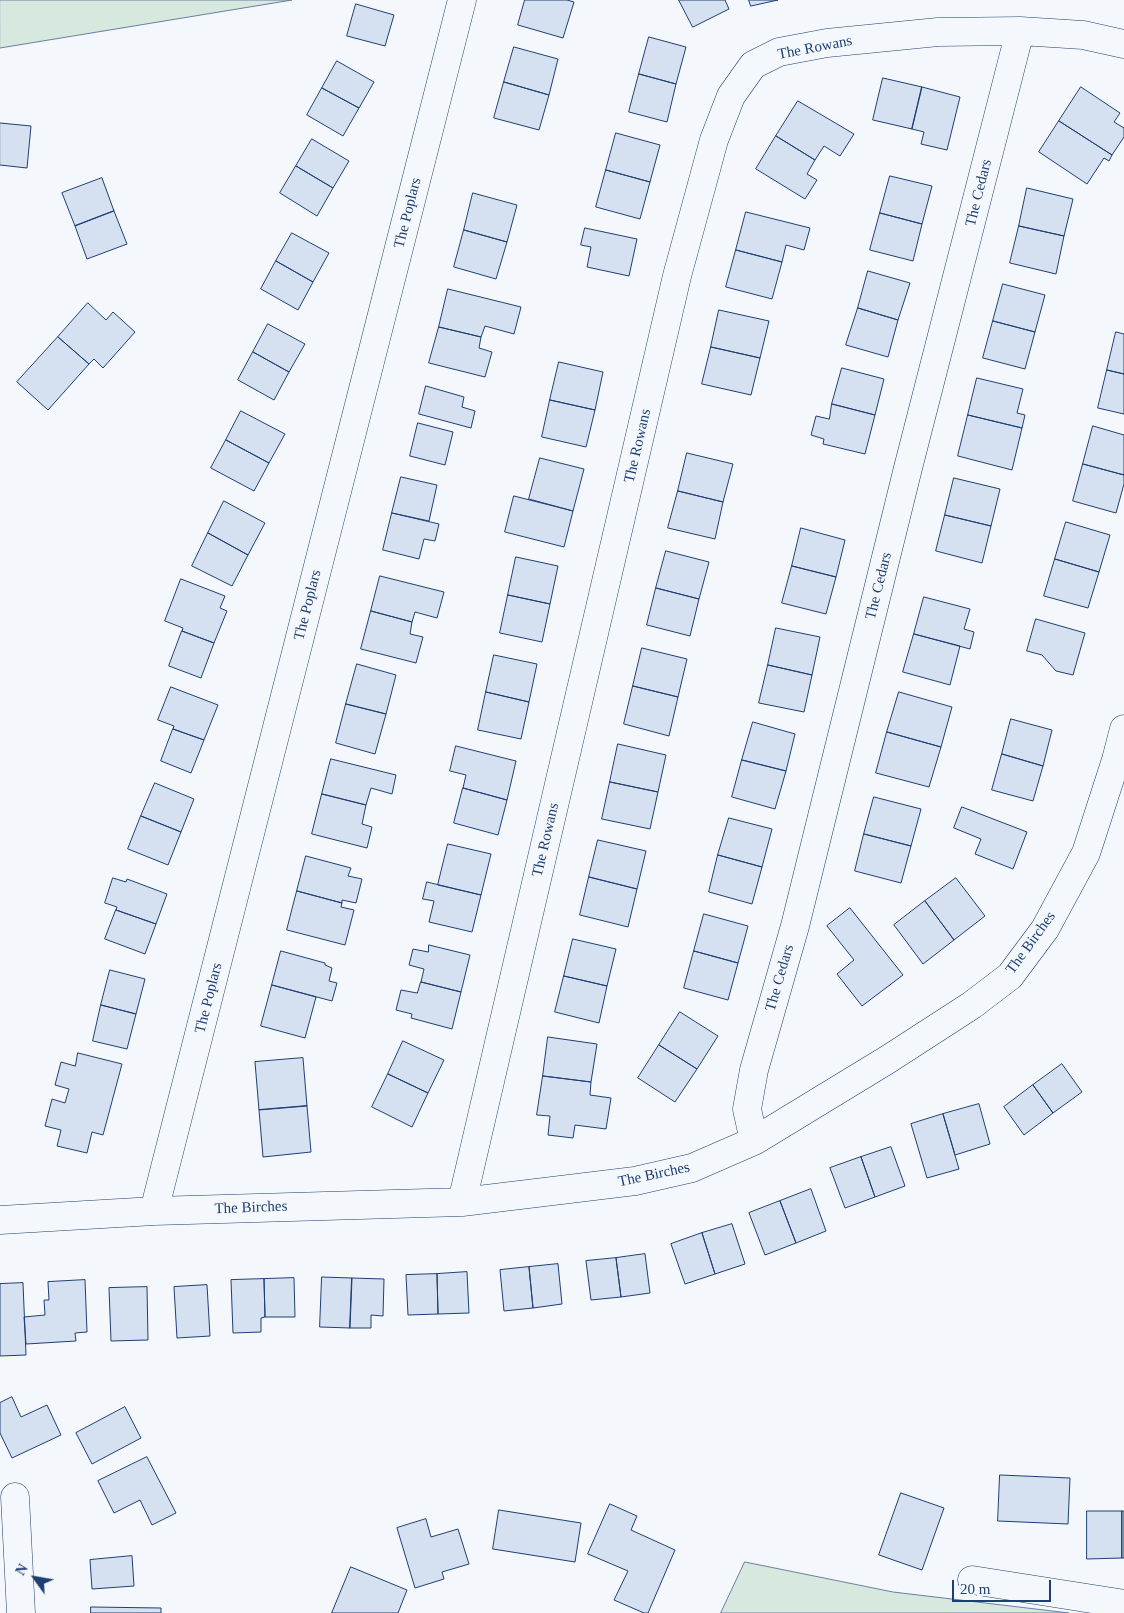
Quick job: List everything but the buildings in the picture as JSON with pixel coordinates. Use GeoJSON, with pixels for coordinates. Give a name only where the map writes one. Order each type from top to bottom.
{"type":"FeatureCollection","features":[{"type":"Feature","properties":{"kind":"street","name":"The Poplars"},"geometry":{"type":"LineString","coordinates":[[154,1211],[462,0]]}},
{"type":"Feature","properties":{"kind":"street","name":"The Rowans"},"geometry":{"type":"LineString","coordinates":[[462,1202],[677,276],[714,140],[731,96],[754,64],[779,52],[827,43],[938,32],[1020,31],[1083,35],[1124,44]]}},
{"type":"Feature","properties":{"kind":"street","name":"The Cedars"},"geometry":{"type":"LineString","coordinates":[[754,1140],[746,1109],[754,1070],[795,926],[1020,31]]}},
{"type":"Feature","properties":{"kind":"street","name":"The Birches"},"geometry":{"type":"LineString","coordinates":[[0,1220],[154,1211],[462,1202],[635,1181],[692,1168],[754,1140],[972,1005],[1010,976],[1046,929],[1086,853],[1124,729]]}},
{"type":"Feature","properties":{"kind":"street"},"geometry":{"type":"LineString","coordinates":[[15,1497],[21,1613]]}},
{"type":"Feature","properties":{"kind":"street"},"geometry":{"type":"LineString","coordinates":[[972,1580],[1124,1604]]}},
{"type":"Feature","properties":{"kind":"shaded area"},"geometry":{"type":"Polygon","coordinates":[[[0,0],[292,0],[0,48],[0,0]]]}},
{"type":"Feature","properties":{"kind":"shaded area"},"geometry":{"type":"Polygon","coordinates":[[[745,1562],[893,1592],[1069,1613],[721,1613],[745,1562]]]}}]}
